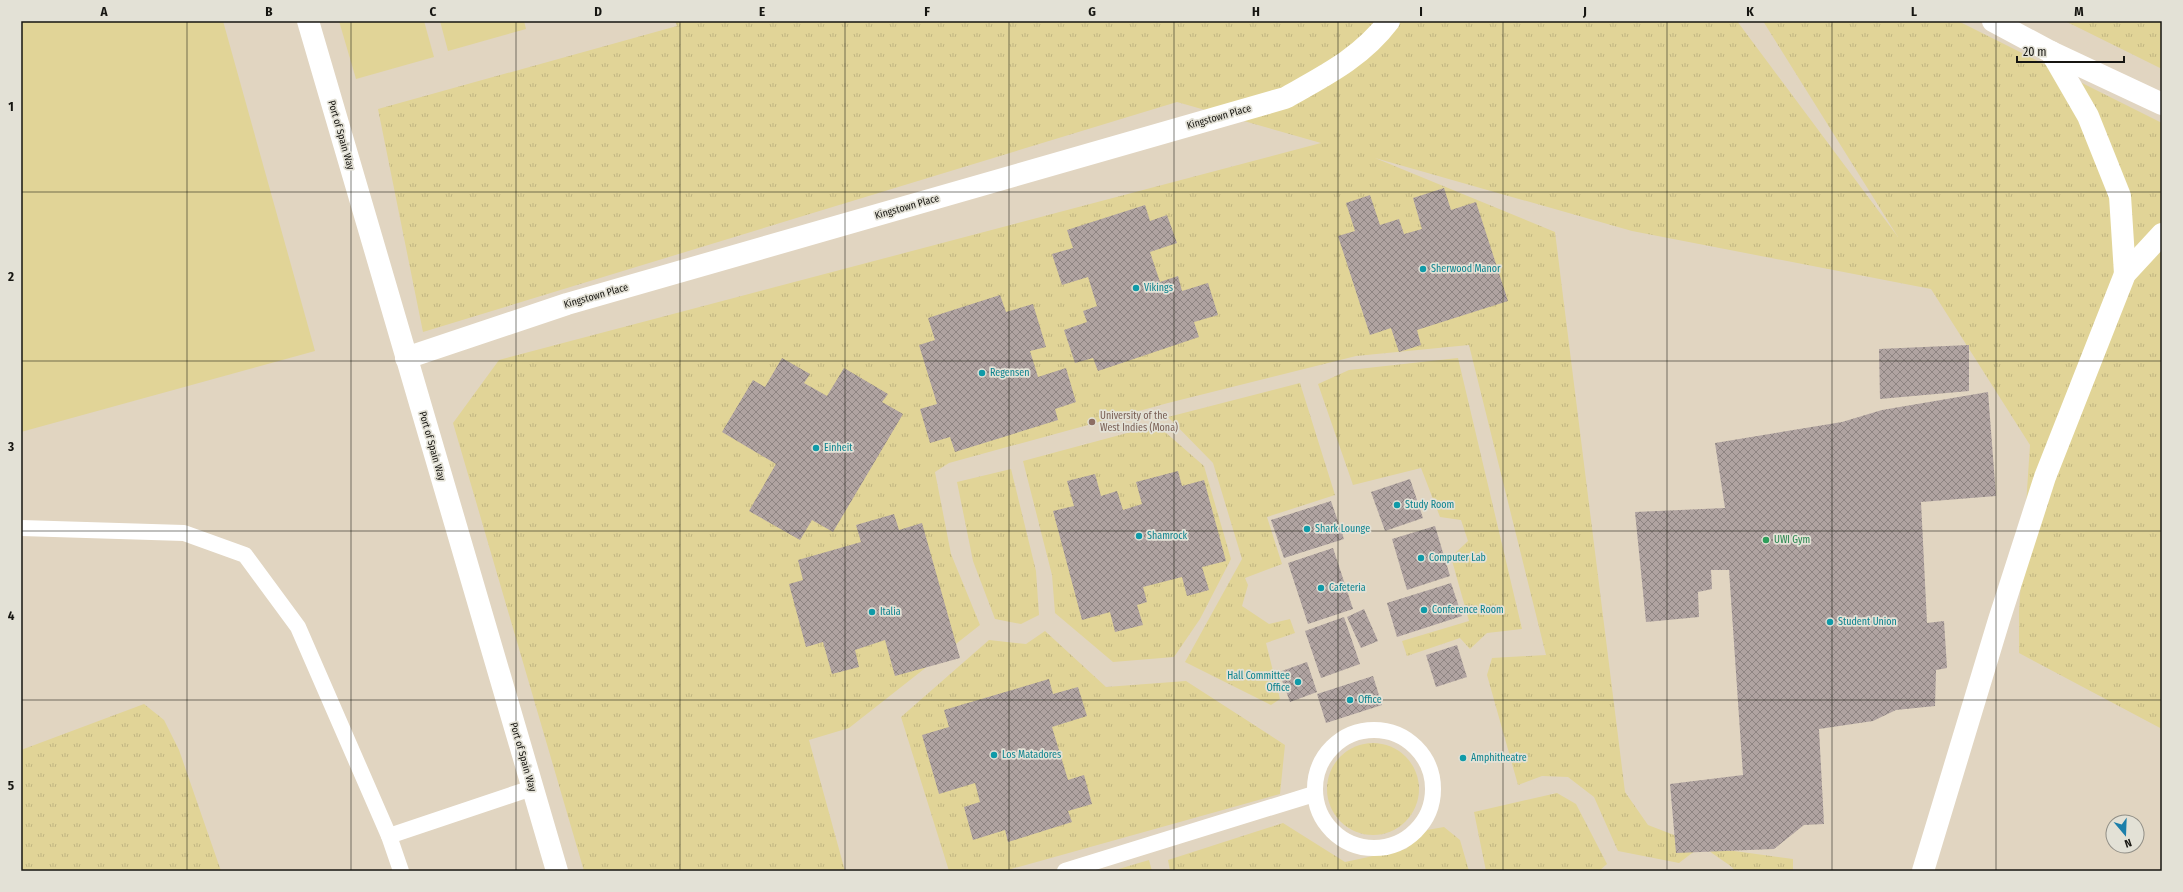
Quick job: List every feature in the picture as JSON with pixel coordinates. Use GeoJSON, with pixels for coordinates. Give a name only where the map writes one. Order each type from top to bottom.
{"type":"FeatureCollection","features":[{"type":"Feature","properties":{"kind":"street","name":"Port of Spain Way"},"geometry":{"type":"LineString","coordinates":[[308,21],[557,871]]}},
{"type":"Feature","properties":{"kind":"street","name":"Kingstown Place"},"geometry":{"type":"LineString","coordinates":[[406,358],[567,304],[1285,98],[1349,62],[1380,33],[1389,21]]}},
{"type":"Feature","properties":{"kind":"street"},"geometry":{"type":"LineString","coordinates":[[1993,21],[2051,52],[2162,104]]}},
{"type":"Feature","properties":{"kind":"street"},"geometry":{"type":"LineString","coordinates":[[2051,52],[2088,116],[2120,196],[2125,274]]}},
{"type":"Feature","properties":{"kind":"street"},"geometry":{"type":"LineString","coordinates":[[1922,871],[1999,620],[2045,477],[2125,274],[2162,234]]}},
{"type":"Feature","properties":{"kind":"lane"},"geometry":{"type":"LineString","coordinates":[[21,528],[184,533],[245,555],[298,627],[389,836],[401,871]]}},
{"type":"Feature","properties":{"kind":"lane"},"geometry":{"type":"LineString","coordinates":[[1373,729],[1393,733],[1410,742],[1424,756],[1432,774],[1433,793],[1428,812],[1418,829],[1402,841],[1384,848],[1364,848],[1345,842],[1330,830],[1319,813],[1314,794],[1316,775],[1323,757],[1337,742],[1354,733],[1373,729]]}},
{"type":"Feature","properties":{"kind":"lane"},"geometry":{"type":"LineString","coordinates":[[389,836],[532,788]]}},
{"type":"Feature","properties":{"kind":"lane"},"geometry":{"type":"LineString","coordinates":[[1064,871],[1314,794]]}},
{"type":"Feature","properties":{"kind":"shaded area","name":"University of the West Indies (Mona)"},"geometry":{"type":"Polygon","coordinates":[[[21,21],[2162,21],[2162,871],[21,871],[21,21]]]}},
{"type":"Feature","properties":{"kind":"green space"},"geometry":{"type":"Polygon","coordinates":[[[21,21],[223,21],[315,351],[21,432],[21,21]]]}},
{"type":"Feature","properties":{"kind":"green space"},"geometry":{"type":"Polygon","coordinates":[[[339,21],[424,21],[434,57],[356,79],[339,21]]]}},
{"type":"Feature","properties":{"kind":"green space"},"geometry":{"type":"Polygon","coordinates":[[[440,21],[524,21],[526,29],[448,51],[440,21]]]}},
{"type":"Feature","properties":{"kind":"green space"},"geometry":{"type":"Polygon","coordinates":[[[675,21],[1737,21],[1898,237],[1763,21],[1958,21],[2162,123],[2162,729],[2019,653],[2019,611],[2030,445],[1931,289],[1632,231],[1375,158],[1555,232],[1625,792],[1648,825],[1705,847],[1692,853],[1679,863],[1618,851],[1594,797],[1568,777],[1542,776],[1518,785],[1487,675],[1492,658],[1546,655],[1469,345],[1356,356],[1168,403],[949,463],[935,472],[951,554],[980,625],[849,728],[809,740],[845,871],[584,871],[453,423],[499,360],[1321,143],[1177,102],[423,332],[378,109],[677,26],[675,21]]]}},
{"type":"Feature","properties":{"kind":"green space"},"geometry":{"type":"Polygon","coordinates":[[[2065,21],[2162,21],[2162,69],[2065,21]]]}},
{"type":"Feature","properties":{"kind":"green space"},"geometry":{"type":"Polygon","coordinates":[[[1458,358],[1522,629],[1487,633],[1470,649],[1460,638],[1407,656],[1402,641],[1469,621],[1451,557],[1468,541],[1461,520],[1440,517],[1421,468],[1353,485],[1318,384],[1349,370],[1458,358]]]}},
{"type":"Feature","properties":{"kind":"green space"},"geometry":{"type":"Polygon","coordinates":[[[1300,383],[1335,495],[1267,517],[1282,564],[1245,578],[1248,585],[1242,606],[1269,624],[1290,619],[1295,633],[1266,643],[1280,699],[1271,705],[1185,662],[1242,559],[1213,463],[1168,417],[1300,383]]]}},
{"type":"Feature","properties":{"kind":"green space"},"geometry":{"type":"Polygon","coordinates":[[[1157,425],[1204,466],[1231,559],[1200,619],[1174,657],[1113,662],[1055,613],[1052,575],[1023,461],[1157,425]]]}},
{"type":"Feature","properties":{"kind":"green space"},"geometry":{"type":"Polygon","coordinates":[[[1011,469],[1036,571],[1039,615],[1021,624],[995,619],[973,561],[957,482],[1011,469]]]}},
{"type":"Feature","properties":{"kind":"green space"},"geometry":{"type":"Polygon","coordinates":[[[1045,631],[1106,687],[1186,681],[1285,745],[1280,794],[1004,871],[949,871],[901,717],[989,640],[1026,644],[1045,631]]]}},
{"type":"Feature","properties":{"kind":"green space"},"geometry":{"type":"Polygon","coordinates":[[[144,704],[164,720],[179,750],[221,871],[21,871],[21,750],[144,704]]]}},
{"type":"Feature","properties":{"kind":"green space"},"geometry":{"type":"Polygon","coordinates":[[[1373,743],[1390,747],[1405,757],[1415,772],[1419,789],[1415,806],[1405,821],[1390,831],[1373,835],[1356,831],[1341,821],[1331,806],[1327,789],[1331,772],[1341,757],[1356,747],[1373,743]]]}},
{"type":"Feature","properties":{"kind":"green space"},"geometry":{"type":"Polygon","coordinates":[[[1557,793],[1576,804],[1607,864],[1599,871],[1486,871],[1474,812],[1557,793]]]}},
{"type":"Feature","properties":{"kind":"green space"},"geometry":{"type":"Polygon","coordinates":[[[1283,823],[1345,862],[1406,849],[1427,830],[1444,827],[1460,840],[1469,871],[1170,871],[1168,860],[1283,823]]]}},
{"type":"Feature","properties":{"kind":"green space"},"geometry":{"type":"Polygon","coordinates":[[[1705,847],[1793,859],[1793,871],[1736,871],[1705,847]]]}},
{"type":"Feature","properties":{"kind":"green space"},"geometry":{"type":"Polygon","coordinates":[[[1149,860],[1152,871],[1112,871],[1149,860]]]}},
{"type":"Feature","properties":{"kind":"building","name":"Sherwood Manor"},"geometry":{"type":"Polygon","coordinates":[[[1444,188],[1451,210],[1476,202],[1508,301],[1417,330],[1421,345],[1399,352],[1391,328],[1370,335],[1338,236],[1355,231],[1346,203],[1370,195],[1380,225],[1399,219],[1404,234],[1422,229],[1413,198],[1444,188]]]}},
{"type":"Feature","properties":{"kind":"building","name":"Vikings"},"geometry":{"type":"Polygon","coordinates":[[[1145,205],[1150,221],[1167,215],[1177,243],[1150,252],[1160,282],[1178,276],[1182,291],[1208,283],[1218,315],[1194,322],[1199,337],[1098,371],[1093,358],[1075,363],[1064,330],[1087,322],[1083,311],[1097,306],[1088,277],[1062,285],[1052,254],[1073,248],[1067,230],[1145,205]]]}},
{"type":"Feature","properties":{"kind":"building","name":"Regensen"},"geometry":{"type":"Polygon","coordinates":[[[1000,295],[1006,312],[1033,304],[1046,347],[1030,351],[1038,377],[1066,368],[1076,402],[1055,409],[1058,420],[955,452],[950,437],[930,443],[920,409],[937,404],[919,345],[935,340],[928,318],[1000,295]]]}},
{"type":"Feature","properties":{"kind":"building"},"geometry":{"type":"Polygon","coordinates":[[[1969,345],[1969,391],[1880,399],[1879,349],[1969,345]]]}},
{"type":"Feature","properties":{"kind":"building","name":"Einheit"},"geometry":{"type":"Polygon","coordinates":[[[782,358],[810,374],[804,383],[827,396],[844,368],[888,394],[882,402],[903,414],[833,532],[812,520],[800,540],[749,511],[776,464],[722,432],[753,380],[765,387],[782,358]]]}},
{"type":"Feature","properties":{"kind":"building","name":"Student Union"},"geometry":{"type":"Polygon","coordinates":[[[1988,392],[1996,496],[1921,502],[1927,623],[1944,621],[1947,668],[1936,670],[1935,706],[1896,710],[1873,721],[1819,729],[1824,824],[1804,825],[1774,849],[1676,853],[1670,784],[1743,775],[1729,570],[1711,570],[1712,589],[1698,592],[1699,617],[1646,622],[1635,512],[1725,508],[1715,443],[1842,422],[1882,410],[1988,392]]]}},
{"type":"Feature","properties":{"kind":"building","name":"Shamrock"},"geometry":{"type":"Polygon","coordinates":[[[1178,471],[1182,486],[1204,480],[1226,561],[1202,567],[1209,590],[1187,596],[1182,577],[1143,587],[1147,602],[1137,605],[1143,625],[1115,632],[1110,612],[1082,620],[1053,511],[1074,506],[1067,481],[1095,474],[1101,496],[1117,491],[1123,510],[1142,504],[1136,482],[1178,471]]]}},
{"type":"Feature","properties":{"kind":"building","name":"Study Room"},"geometry":{"type":"Polygon","coordinates":[[[1410,479],[1423,518],[1385,531],[1371,492],[1410,479]]]}},
{"type":"Feature","properties":{"kind":"building","name":"Shark Lounge"},"geometry":{"type":"Polygon","coordinates":[[[1331,501],[1344,539],[1284,558],[1271,520],[1331,501]]]}},
{"type":"Feature","properties":{"kind":"building","name":"Italia"},"geometry":{"type":"Polygon","coordinates":[[[894,514],[899,530],[922,523],[960,658],[895,676],[885,640],[855,650],[859,667],[832,674],[823,642],[806,647],[789,584],[803,580],[798,560],[861,542],[856,525],[894,514]]]}},
{"type":"Feature","properties":{"kind":"building","name":"Computer Lab"},"geometry":{"type":"Polygon","coordinates":[[[1435,526],[1450,576],[1407,590],[1392,539],[1435,526]]]}},
{"type":"Feature","properties":{"kind":"building","name":"Cafeteria"},"geometry":{"type":"Polygon","coordinates":[[[1333,548],[1353,609],[1308,624],[1288,563],[1333,548]]]}},
{"type":"Feature","properties":{"kind":"building","name":"Conference Room"},"geometry":{"type":"Polygon","coordinates":[[[1451,583],[1462,616],[1397,637],[1387,603],[1451,583]]]}},
{"type":"Feature","properties":{"kind":"building"},"geometry":{"type":"Polygon","coordinates":[[[1364,609],[1378,641],[1361,648],[1347,617],[1364,609]]]}},
{"type":"Feature","properties":{"kind":"building"},"geometry":{"type":"Polygon","coordinates":[[[1344,617],[1360,664],[1321,678],[1305,631],[1344,617]]]}},
{"type":"Feature","properties":{"kind":"building"},"geometry":{"type":"Polygon","coordinates":[[[1457,645],[1467,677],[1436,687],[1426,655],[1457,645]]]}},
{"type":"Feature","properties":{"kind":"building","name":"Hall Committee Office"},"geometry":{"type":"Polygon","coordinates":[[[1307,662],[1317,692],[1290,702],[1279,672],[1307,662]]]}},
{"type":"Feature","properties":{"kind":"building","name":"Office"},"geometry":{"type":"Polygon","coordinates":[[[1373,676],[1382,705],[1326,723],[1317,694],[1373,676]]]}},
{"type":"Feature","properties":{"kind":"building","name":"Los Matadores"},"geometry":{"type":"Polygon","coordinates":[[[1049,679],[1053,694],[1078,687],[1087,716],[1052,727],[1068,780],[1084,775],[1092,804],[1068,811],[1072,822],[1008,842],[1005,830],[973,840],[964,807],[980,802],[975,783],[939,794],[922,735],[949,727],[944,710],[1049,679]]]}},
{"type":"Feature","properties":{"kind":"place","name":"Sherwood Manor"},"geometry":{"type":"Point","coordinates":[1423,269]}},
{"type":"Feature","properties":{"kind":"place","name":"Vikings"},"geometry":{"type":"Point","coordinates":[1136,288]}},
{"type":"Feature","properties":{"kind":"place","name":"Regensen"},"geometry":{"type":"Point","coordinates":[982,373]}},
{"type":"Feature","properties":{"kind":"place","name":"University of the West Indies (Mona)"},"geometry":{"type":"Point","coordinates":[1092,422]}},
{"type":"Feature","properties":{"kind":"place","name":"Einheit"},"geometry":{"type":"Point","coordinates":[816,448]}},
{"type":"Feature","properties":{"kind":"place","name":"Study Room"},"geometry":{"type":"Point","coordinates":[1397,505]}},
{"type":"Feature","properties":{"kind":"place","name":"Shark Lounge"},"geometry":{"type":"Point","coordinates":[1307,529]}},
{"type":"Feature","properties":{"kind":"place","name":"Shamrock"},"geometry":{"type":"Point","coordinates":[1139,536]}},
{"type":"Feature","properties":{"kind":"place","name":"UWI Gym"},"geometry":{"type":"Point","coordinates":[1766,540]}},
{"type":"Feature","properties":{"kind":"place","name":"Computer Lab"},"geometry":{"type":"Point","coordinates":[1421,558]}},
{"type":"Feature","properties":{"kind":"place","name":"Cafeteria"},"geometry":{"type":"Point","coordinates":[1321,588]}},
{"type":"Feature","properties":{"kind":"place","name":"Conference Room"},"geometry":{"type":"Point","coordinates":[1424,610]}},
{"type":"Feature","properties":{"kind":"place","name":"Italia"},"geometry":{"type":"Point","coordinates":[872,612]}},
{"type":"Feature","properties":{"kind":"place","name":"Student Union"},"geometry":{"type":"Point","coordinates":[1830,622]}},
{"type":"Feature","properties":{"kind":"place","name":"Hall Committee Office"},"geometry":{"type":"Point","coordinates":[1298,682]}},
{"type":"Feature","properties":{"kind":"place","name":"Office"},"geometry":{"type":"Point","coordinates":[1350,700]}},
{"type":"Feature","properties":{"kind":"place","name":"Los Matadores"},"geometry":{"type":"Point","coordinates":[994,755]}},
{"type":"Feature","properties":{"kind":"place","name":"Amphitheatre"},"geometry":{"type":"Point","coordinates":[1463,758]}}]}
